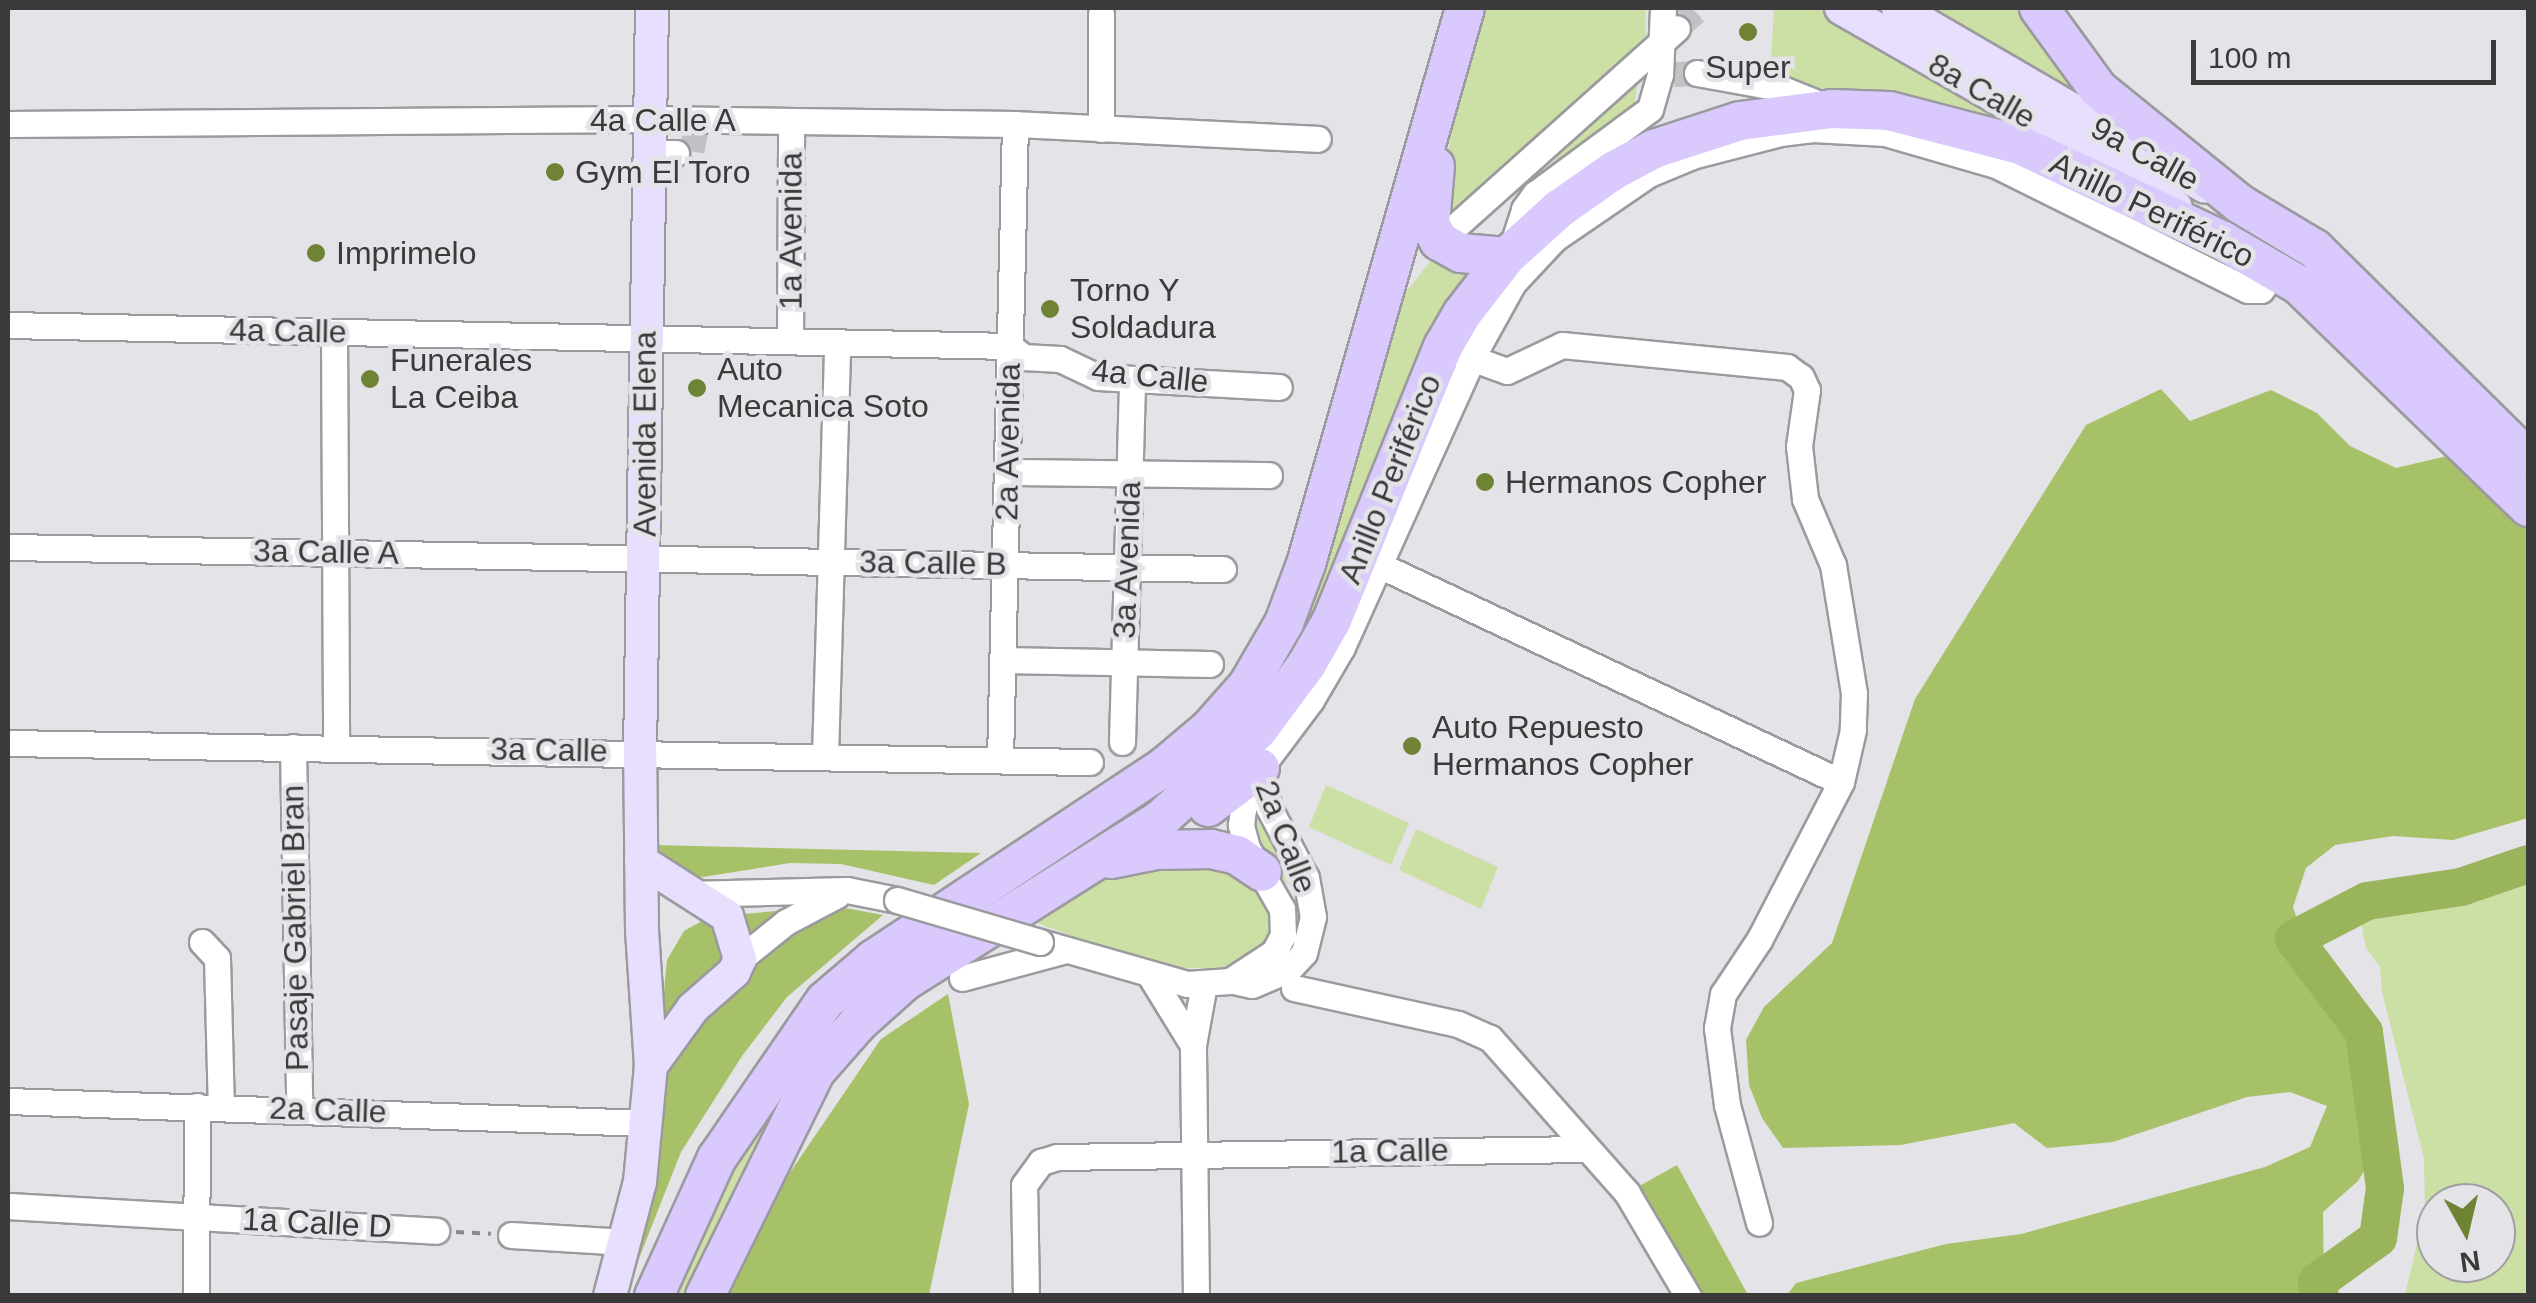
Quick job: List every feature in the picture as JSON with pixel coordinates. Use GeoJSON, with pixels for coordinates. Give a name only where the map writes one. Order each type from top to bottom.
{"type":"FeatureCollection","features":[{"type":"Feature","properties":{"kind":"highway","name":"Anillo Periférico"},"geometry":{"type":"LineString","coordinates":[[654,1296],[718,1158],[825,1000],[874,959],[1164,767],[1209,729],[1248,685],[1284,623],[1306,564],[1465,8]]}},
{"type":"Feature","properties":{"kind":"highway","name":"Anillo Periférico"},"geometry":{"type":"LineString","coordinates":[[2039,8],[2098,90],[2240,204],[2315,250],[2528,458]]}},
{"type":"Feature","properties":{"kind":"highway"},"geometry":{"type":"LineString","coordinates":[[1440,86],[1430,224],[1439,241],[1462,253],[1508,255]]}},
{"type":"Feature","properties":{"kind":"highway","name":"Anillo Periférico"},"geometry":{"type":"LineString","coordinates":[[705,1296],[815,1072],[858,1023],[905,982],[1161,820],[1258,730],[1307,664],[1458,354],[1481,286],[1508,255],[1582,190],[1654,150],[1740,121],[1832,109],[1889,111],[2020,146],[2076,187],[2223,240],[2287,278],[2528,508]]}},
{"type":"Feature","properties":{"kind":"highway"},"geometry":{"type":"LineString","coordinates":[[1378,311],[1439,241]]}},
{"type":"Feature","properties":{"kind":"highway"},"geometry":{"type":"LineString","coordinates":[[1094,862],[1179,828],[1260,768]]}},
{"type":"Feature","properties":{"kind":"highway"},"geometry":{"type":"LineString","coordinates":[[1094,862],[1144,852],[1198,848],[1236,855],[1262,872]]}},
{"type":"Feature","properties":{"kind":"main road","name":"Avenida Elena"},"geometry":{"type":"LineString","coordinates":[[610,1296],[626,1242],[648,1123],[651,1066],[642,930],[640,752],[646,336],[663,153],[650,119],[652,8]]}},
{"type":"Feature","properties":{"kind":"main road","name":"8a Calle"},"geometry":{"type":"LineString","coordinates":[[1841,8],[2143,182],[2223,240]]}},
{"type":"Feature","properties":{"kind":"main road","name":"9a Calle"},"geometry":{"type":"LineString","coordinates":[[1898,8],[2163,166],[2240,204]]}},
{"type":"Feature","properties":{"kind":"main road"},"geometry":{"type":"LineString","coordinates":[[641,861],[687,894],[727,916],[740,959],[734,972],[693,1008],[651,1066]]}},
{"type":"Feature","properties":{"kind":"main road"},"geometry":{"type":"LineString","coordinates":[[642,930],[687,894]]}},
{"type":"Feature","properties":{"kind":"main road"},"geometry":{"type":"LineString","coordinates":[[645,998],[693,1008]]}},
{"type":"Feature","properties":{"kind":"street"},"geometry":{"type":"LineString","coordinates":[[1101,14],[1101,129]]}},
{"type":"Feature","properties":{"kind":"street"},"geometry":{"type":"LineString","coordinates":[[1667,26],[1677,74]]}},
{"type":"Feature","properties":{"kind":"street"},"geometry":{"type":"LineString","coordinates":[[1439,241],[1667,26]]}},
{"type":"Feature","properties":{"kind":"street"},"geometry":{"type":"LineString","coordinates":[[1677,74],[1780,88],[1832,109]]}},
{"type":"Feature","properties":{"kind":"street"},"geometry":{"type":"LineString","coordinates":[[1508,255],[1524,209],[1536,194],[1650,108],[1677,74]]}},
{"type":"Feature","properties":{"kind":"street","name":"4a Calle A"},"geometry":{"type":"LineString","coordinates":[[8,124],[650,119],[696,124],[1015,124],[1318,139]]}},
{"type":"Feature","properties":{"kind":"street","name":"1a Avenida"},"geometry":{"type":"LineString","coordinates":[[790,340],[792,121]]}},
{"type":"Feature","properties":{"kind":"street","name":"2a Avenida"},"geometry":{"type":"LineString","coordinates":[[1000,760],[1015,124]]}},
{"type":"Feature","properties":{"kind":"street","name":"Anillo Periférico"},"geometry":{"type":"LineString","coordinates":[[1260,768],[1312,700],[1379,565],[1458,354],[1554,238],[1649,174],[1725,146],[1813,129],[1885,133],[1964,152],[2076,187],[2248,290],[2261,290],[2287,278]]}},
{"type":"Feature","properties":{"kind":"street","name":"4a Calle"},"geometry":{"type":"LineString","coordinates":[[8,325],[1010,346],[1023,358],[1060,360],[1084,373],[1279,386]]}},
{"type":"Feature","properties":{"kind":"street"},"geometry":{"type":"LineString","coordinates":[[334,332],[336,748]]}},
{"type":"Feature","properties":{"kind":"street","name":"1a Avenida"},"geometry":{"type":"LineString","coordinates":[[825,756],[838,342]]}},
{"type":"Feature","properties":{"kind":"street"},"geometry":{"type":"LineString","coordinates":[[1458,354],[1508,371],[1562,345],[1787,367],[1801,376],[1807,390],[1798,446],[1805,499],[1833,564],[1854,693],[1853,730],[1841,782],[1759,940],[1724,994],[1717,1028],[1728,1105],[1758,1222]]}},
{"type":"Feature","properties":{"kind":"street","name":"3a Avenida"},"geometry":{"type":"LineString","coordinates":[[1122,742],[1132,379]]}},
{"type":"Feature","properties":{"kind":"street"},"geometry":{"type":"LineString","coordinates":[[1007,472],[1270,475]]}},
{"type":"Feature","properties":{"kind":"street","name":"3a Calle A"},"geometry":{"type":"LineString","coordinates":[[8,547],[644,557]]}},
{"type":"Feature","properties":{"kind":"street","name":"3a Calle B"},"geometry":{"type":"LineString","coordinates":[[644,557],[1222,568]]}},
{"type":"Feature","properties":{"kind":"street"},"geometry":{"type":"LineString","coordinates":[[1379,565],[1841,782]]}},
{"type":"Feature","properties":{"kind":"street"},"geometry":{"type":"LineString","coordinates":[[1002,660],[1210,664]]}},
{"type":"Feature","properties":{"kind":"street","name":"3a Calle"},"geometry":{"type":"LineString","coordinates":[[8,743],[1090,762]]}},
{"type":"Feature","properties":{"kind":"street","name":"Pasaje Gabriel Bran"},"geometry":{"type":"LineString","coordinates":[[293,747],[299,1108]]}},
{"type":"Feature","properties":{"kind":"street","name":"2a Calle"},"geometry":{"type":"LineString","coordinates":[[1230,981],[1269,958],[1284,936],[1279,900],[1247,848],[1241,825],[1243,809],[1260,768]]}},
{"type":"Feature","properties":{"kind":"street","name":"2a Calle"},"geometry":{"type":"LineString","coordinates":[[687,894],[846,890],[897,900],[1150,976],[1204,984],[1230,981],[1252,985],[1288,970],[1304,953],[1312,929],[1306,878],[1268,808],[1260,768]]}},
{"type":"Feature","properties":{"kind":"street"},"geometry":{"type":"LineString","coordinates":[[740,959],[786,922],[846,890]]}},
{"type":"Feature","properties":{"kind":"street"},"geometry":{"type":"LineString","coordinates":[[196,1296],[196,1216],[209,1106],[218,968],[215,951],[202,942]]}},
{"type":"Feature","properties":{"kind":"street"},"geometry":{"type":"LineString","coordinates":[[962,978],[1066,950]]}},
{"type":"Feature","properties":{"kind":"street"},"geometry":{"type":"LineString","coordinates":[[1150,976],[1192,1044]]}},
{"type":"Feature","properties":{"kind":"street"},"geometry":{"type":"LineString","coordinates":[[1196,1296],[1192,1044],[1204,984]]}},
{"type":"Feature","properties":{"kind":"street"},"geometry":{"type":"LineString","coordinates":[[1294,988],[1458,1024],[1490,1038],[1627,1193],[1688,1296]]}},
{"type":"Feature","properties":{"kind":"street","name":"2a Calle"},"geometry":{"type":"LineString","coordinates":[[8,1101],[299,1108],[648,1123]]}},
{"type":"Feature","properties":{"kind":"street","name":"1a Calle"},"geometry":{"type":"LineString","coordinates":[[1026,1296],[1024,1186],[1040,1162],[1058,1156],[1586,1149]]}},
{"type":"Feature","properties":{"kind":"street","name":"1a Calle D"},"geometry":{"type":"LineString","coordinates":[[8,1206],[436,1230]]}},
{"type":"Feature","properties":{"kind":"street"},"geometry":{"type":"LineString","coordinates":[[511,1235],[626,1242]]}},
{"type":"Feature","properties":{"kind":"path","name":"1a Calle D"},"geometry":{"type":"LineString","coordinates":[[436,1230],[511,1235]]}},
{"type":"Feature","properties":{"kind":"green space"},"geometry":{"type":"Polygon","coordinates":[[[1481,8],[1645,8],[1646,36],[1450,230],[1440,226],[1456,84],[1481,8]]]}},
{"type":"Feature","properties":{"kind":"green space"},"geometry":{"type":"Polygon","coordinates":[[[1774,8],[1813,8],[1854,23],[2070,153],[1975,111],[1866,89],[1812,88],[1770,74],[1774,8]]]}},
{"type":"Feature","properties":{"kind":"green space"},"geometry":{"type":"Polygon","coordinates":[[[1925,8],[2021,8],[2082,100],[1925,8]]]}},
{"type":"Feature","properties":{"kind":"green space"},"geometry":{"type":"Polygon","coordinates":[[[1638,80],[1634,109],[1537,177],[1638,80]]]}},
{"type":"Feature","properties":{"kind":"green space"},"geometry":{"type":"Polygon","coordinates":[[[1432,259],[1480,270],[1301,653],[1206,768],[849,1017],[697,1295],[673,1296],[724,1163],[792,1057],[887,963],[1140,806],[1241,719],[1387,317],[1432,259]]]}},
{"type":"Feature","properties":{"kind":"green space"},"geometry":{"type":"Polygon","coordinates":[[[2161,389],[2190,421],[2271,390],[2317,413],[2350,446],[2396,468],[2528,437],[2528,818],[2453,840],[2393,836],[2335,845],[2306,868],[2293,907],[2312,963],[2346,1008],[2359,1070],[2375,1107],[2377,1149],[2358,1181],[2323,1212],[2324,1295],[1787,1295],[1796,1283],[1946,1244],[2021,1234],[2265,1167],[2310,1147],[2327,1106],[2290,1092],[2247,1097],[2113,1142],[2047,1148],[2014,1123],[1901,1145],[1783,1148],[1762,1118],[1749,1085],[1746,1040],[1764,1007],[1832,943],[1915,699],[2086,425],[2161,389]]]}},
{"type":"Feature","properties":{"kind":"green space"},"geometry":{"type":"Polygon","coordinates":[[[1326,785],[1409,823],[1391,865],[1309,827],[1326,785]]]}},
{"type":"Feature","properties":{"kind":"green space"},"geometry":{"type":"Polygon","coordinates":[[[1256,796],[1298,892],[1272,871],[1252,837],[1256,796]]]}},
{"type":"Feature","properties":{"kind":"green space"},"geometry":{"type":"Polygon","coordinates":[[[1416,829],[1498,867],[1481,909],[1399,870],[1416,829]]]}},
{"type":"Feature","properties":{"kind":"green space"},"geometry":{"type":"Polygon","coordinates":[[[655,845],[981,853],[934,885],[841,864],[790,863],[703,877],[680,873],[655,845]]]}},
{"type":"Feature","properties":{"kind":"green space"},"geometry":{"type":"Polygon","coordinates":[[[1145,862],[1231,865],[1268,900],[1272,928],[1264,949],[1221,968],[1156,968],[1032,921],[1098,875],[1145,862]]]}},
{"type":"Feature","properties":{"kind":"green space"},"geometry":{"type":"Polygon","coordinates":[[[2528,864],[2528,1295],[2405,1295],[2416,1248],[2416,1283],[2516,1283],[2516,1183],[2424,1183],[2424,1159],[2382,992],[2380,967],[2366,948],[2362,926],[2383,897],[2412,881],[2528,864]]]}},
{"type":"Feature","properties":{"kind":"green space"},"geometry":{"type":"Polygon","coordinates":[[[834,906],[883,915],[787,997],[742,1056],[681,1152],[638,1261],[667,960],[684,931],[709,917],[834,906]]]}},
{"type":"Feature","properties":{"kind":"green space"},"geometry":{"type":"Polygon","coordinates":[[[948,994],[969,1104],[929,1295],[726,1296],[776,1193],[881,1039],[948,994]]]}},
{"type":"Feature","properties":{"kind":"green space"},"geometry":{"type":"Polygon","coordinates":[[[1677,1165],[1748,1295],[1689,1295],[1625,1194],[1677,1165]]]}},
{"type":"Feature","properties":{"kind":"waterway"},"geometry":{"type":"LineString","coordinates":[[2320,1296],[2317,1282],[2378,1238],[2385,1188],[2364,1032],[2294,939],[2367,901],[2461,887],[2528,864]]}},
{"type":"Feature","properties":{"kind":"tunnel"},"geometry":{"type":"LineString","coordinates":[[1677,28],[1700,8]]}},
{"type":"Feature","properties":{"kind":"tunnel"},"geometry":{"type":"LineString","coordinates":[[1674,74],[1697,73]]}},
{"type":"Feature","properties":{"kind":"tunnel"},"geometry":{"type":"LineString","coordinates":[[676,153],[692,151],[696,129]]}},
{"type":"Feature","properties":{"kind":"place","name":"Super"},"geometry":{"type":"Point","coordinates":[1748,32]}},
{"type":"Feature","properties":{"kind":"place","name":"Gym El Toro"},"geometry":{"type":"Point","coordinates":[555,172]}},
{"type":"Feature","properties":{"kind":"place","name":"Imprimelo"},"geometry":{"type":"Point","coordinates":[316,253]}},
{"type":"Feature","properties":{"kind":"place","name":"Torno Y Soldadura"},"geometry":{"type":"Point","coordinates":[1050,309]}},
{"type":"Feature","properties":{"kind":"place","name":"Funerales La Ceiba"},"geometry":{"type":"Point","coordinates":[370,379]}},
{"type":"Feature","properties":{"kind":"place","name":"Auto Mecanica Soto"},"geometry":{"type":"Point","coordinates":[697,388]}},
{"type":"Feature","properties":{"kind":"place","name":"Hermanos Copher"},"geometry":{"type":"Point","coordinates":[1485,482]}},
{"type":"Feature","properties":{"kind":"place","name":"Auto Repuesto Hermanos Copher"},"geometry":{"type":"Point","coordinates":[1412,746]}}]}
